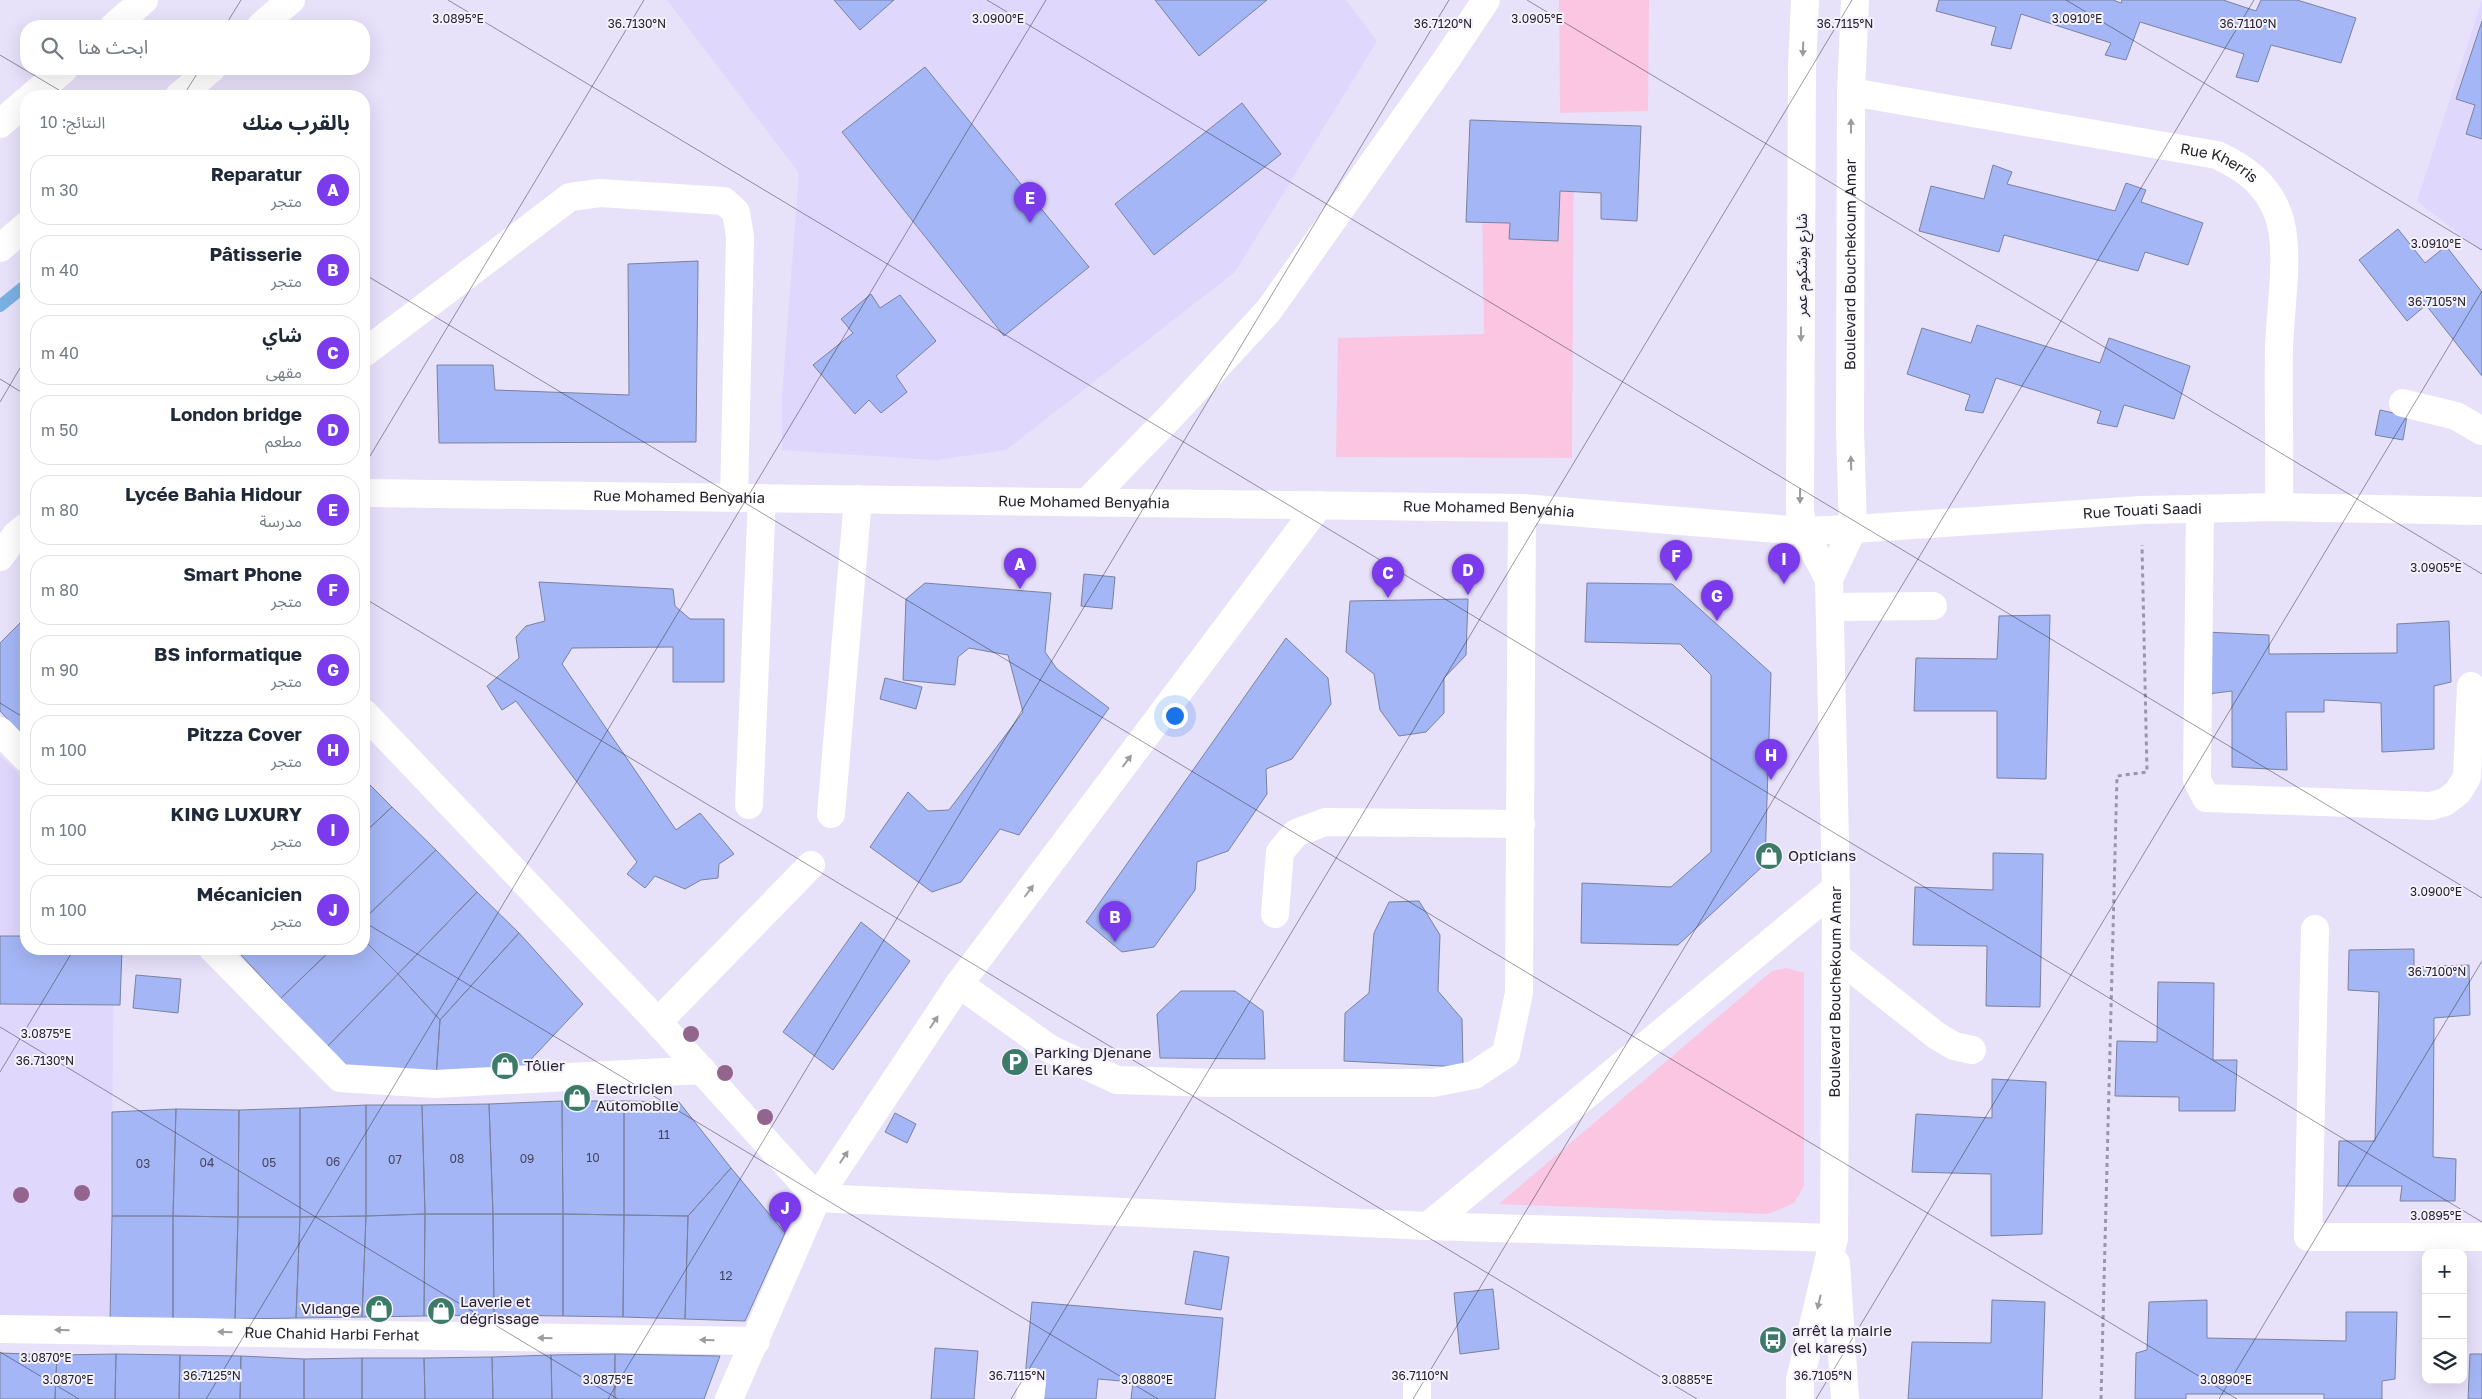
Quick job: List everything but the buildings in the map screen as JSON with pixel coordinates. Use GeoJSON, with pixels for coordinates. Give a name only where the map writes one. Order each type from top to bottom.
{"type":"FeatureCollection","features":[{"type":"Feature","properties":{"kind":"main road"},"geometry":{"type":"LineString","coordinates":[[121,20],[144,0]]}},
{"type":"Feature","properties":{"kind":"main road"},"geometry":{"type":"LineString","coordinates":[[268,20],[291,0]]}},
{"type":"Feature","properties":{"kind":"main road"},"geometry":{"type":"LineString","coordinates":[[1087,502],[1174,413],[1268,310],[1446,60],[1486,0]]}},
{"type":"Feature","properties":{"kind":"main road","name":"شارع بوشكوم عمر"},"geometry":{"type":"LineString","coordinates":[[1803,530],[1800,491],[1802,78],[1805,0]]}},
{"type":"Feature","properties":{"kind":"main road","name":"Boulevard Bouchekoum Amar"},"geometry":{"type":"LineString","coordinates":[[1853,529],[1850,410],[1851,92],[1855,0]]}},
{"type":"Feature","properties":{"kind":"main road"},"geometry":{"type":"LineString","coordinates":[[39,90],[57,75]]}},
{"type":"Feature","properties":{"kind":"main road"},"geometry":{"type":"LineString","coordinates":[[186,90],[204,75]]}},
{"type":"Feature","properties":{"kind":"main road","name":"Rue Kherris"},"geometry":{"type":"LineString","coordinates":[[1851,92],[2217,155],[2237,164],[2255,178],[2269,195],[2275,208],[2283,237],[2279,347],[2279,507]]}},
{"type":"Feature","properties":{"kind":"main road"},"geometry":{"type":"LineString","coordinates":[[0,124],[20,106]]}},
{"type":"Feature","properties":{"kind":"main road"},"geometry":{"type":"LineString","coordinates":[[370,348],[570,197],[600,192],[724,201],[736,212],[740,236],[734,498]]}},
{"type":"Feature","properties":{"kind":"main road"},"geometry":{"type":"LineString","coordinates":[[0,248],[20,231]]}},
{"type":"Feature","properties":{"kind":"main road"},"geometry":{"type":"LineString","coordinates":[[2403,403],[2456,416],[2482,431]]}},
{"type":"Feature","properties":{"kind":"main road","name":"Rue Mohamed Benyahia"},"geometry":{"type":"LineString","coordinates":[[370,493],[1522,508],[1803,530]]}},
{"type":"Feature","properties":{"kind":"main road"},"geometry":{"type":"LineString","coordinates":[[749,805],[762,498]]}},
{"type":"Feature","properties":{"kind":"main road"},"geometry":{"type":"LineString","coordinates":[[831,814],[858,500]]}},
{"type":"Feature","properties":{"kind":"main road"},"geometry":{"type":"LineString","coordinates":[[729,1399],[817,1198],[959,984],[1319,505]]}},
{"type":"Feature","properties":{"kind":"main road","name":"Rue Touati Saadi"},"geometry":{"type":"LineString","coordinates":[[1803,530],[1853,529],[2141,510],[2279,507],[2482,511]]}},
{"type":"Feature","properties":{"kind":"main road"},"geometry":{"type":"LineString","coordinates":[[959,984],[1050,1049],[1116,1080],[1216,1083],[1433,1083],[1474,1075],[1506,1054],[1519,993],[1522,824],[1522,508]]}},
{"type":"Feature","properties":{"kind":"main road"},"geometry":{"type":"LineString","coordinates":[[2200,510],[2196,780],[2206,798],[2431,806],[2445,802],[2458,792],[2467,777],[2471,686]]}},
{"type":"Feature","properties":{"kind":"main road"},"geometry":{"type":"LineString","coordinates":[[1829,580],[1853,529]]}},
{"type":"Feature","properties":{"kind":"main road"},"geometry":{"type":"LineString","coordinates":[[1803,530],[1829,580]]}},
{"type":"Feature","properties":{"kind":"main road"},"geometry":{"type":"LineString","coordinates":[[0,557],[20,532]]}},
{"type":"Feature","properties":{"kind":"main road","name":"Boulevard Bouchekoum Amar"},"geometry":{"type":"LineString","coordinates":[[1800,1399],[1800,1380],[1834,1238],[1836,888],[1829,580]]}},
{"type":"Feature","properties":{"kind":"main road"},"geometry":{"type":"LineString","coordinates":[[1830,607],[1933,606]]}},
{"type":"Feature","properties":{"kind":"main road"},"geometry":{"type":"LineString","coordinates":[[370,719],[658,1022],[817,1198],[1428,1226],[1834,1238],[1845,1399]]}},
{"type":"Feature","properties":{"kind":"main road"},"geometry":{"type":"LineString","coordinates":[[0,731],[20,752]]}},
{"type":"Feature","properties":{"kind":"main road"},"geometry":{"type":"LineString","coordinates":[[1275,914],[1280,852],[1296,833],[1325,822],[1522,824]]}},
{"type":"Feature","properties":{"kind":"main road"},"geometry":{"type":"LineString","coordinates":[[658,1022],[811,865]]}},
{"type":"Feature","properties":{"kind":"main road"},"geometry":{"type":"LineString","coordinates":[[1428,1226],[1836,888]]}},
{"type":"Feature","properties":{"kind":"main road"},"geometry":{"type":"LineString","coordinates":[[2315,929],[2308,1236],[2482,1237]]}},
{"type":"Feature","properties":{"kind":"main road"},"geometry":{"type":"LineString","coordinates":[[219,955],[340,1078],[435,1084],[702,1070]]}},
{"type":"Feature","properties":{"kind":"main road"},"geometry":{"type":"LineString","coordinates":[[1836,956],[1937,1036],[1954,1046],[1972,1050]]}},
{"type":"Feature","properties":{"kind":"main road","name":"Rue Chahid Harbi Ferhat"},"geometry":{"type":"LineString","coordinates":[[0,1329],[756,1341]]}},
{"type":"Feature","properties":{"kind":"path"},"geometry":{"type":"LineString","coordinates":[[2100,1399],[2117,776],[2148,772],[2141,510]]}},
{"type":"Feature","properties":{"kind":"shaded area"},"geometry":{"type":"Polygon","coordinates":[[[667,0],[1346,0],[1377,41],[1235,272],[1006,450],[937,460],[782,450],[782,396],[799,173],[667,0]]]}},
{"type":"Feature","properties":{"kind":"shaded area"},"geometry":{"type":"Polygon","coordinates":[[[1559,0],[1649,0],[1648,111],[1560,113],[1559,0]]]}},
{"type":"Feature","properties":{"kind":"shaded area"},"geometry":{"type":"Polygon","coordinates":[[[2482,0],[2482,252],[2417,201],[2482,0]]]}},
{"type":"Feature","properties":{"kind":"shaded area"},"geometry":{"type":"Polygon","coordinates":[[[1574,127],[1572,458],[1336,457],[1338,338],[1484,334],[1481,132],[1574,127]]]}},
{"type":"Feature","properties":{"kind":"shaded area"},"geometry":{"type":"Polygon","coordinates":[[[0,755],[20,776],[20,955],[114,955],[110,1322],[0,1319],[0,755]]]}},
{"type":"Feature","properties":{"kind":"shaded area"},"geometry":{"type":"Polygon","coordinates":[[[1786,968],[1804,973],[1804,1186],[1794,1203],[1768,1214],[1499,1204],[1772,971],[1786,968]]]}},
{"type":"Feature","properties":{"kind":"waterway"},"geometry":{"type":"LineString","coordinates":[[0,306],[20,290]]}},
{"type":"Feature","properties":{"kind":"place","name":"Lycée Bahia Hidour"},"geometry":{"type":"Point","coordinates":[1030,223]}},
{"type":"Feature","properties":{"kind":"place","name":"Smart Phone"},"geometry":{"type":"Point","coordinates":[1676,581]}},
{"type":"Feature","properties":{"kind":"place","name":"KING LUXURY"},"geometry":{"type":"Point","coordinates":[1784,584]}},
{"type":"Feature","properties":{"kind":"place","name":"Reparatur"},"geometry":{"type":"Point","coordinates":[1020,589]}},
{"type":"Feature","properties":{"kind":"place","name":"London bridge"},"geometry":{"type":"Point","coordinates":[1468,595]}},
{"type":"Feature","properties":{"kind":"place","name":"شاي"},"geometry":{"type":"Point","coordinates":[1388,598]}},
{"type":"Feature","properties":{"kind":"place","name":"BS informatique"},"geometry":{"type":"Point","coordinates":[1717,621]}},
{"type":"Feature","properties":{"kind":"place","name":"Pitzza Cover"},"geometry":{"type":"Point","coordinates":[1771,780]}},
{"type":"Feature","properties":{"kind":"place","name":"Opticians"},"geometry":{"type":"Point","coordinates":[1769,856]}},
{"type":"Feature","properties":{"kind":"place","name":"Pâtisserie"},"geometry":{"type":"Point","coordinates":[1115,942]}},
{"type":"Feature","properties":{"kind":"place","name":"Parking Djenane El Kares"},"geometry":{"type":"Point","coordinates":[1015,1062]}},
{"type":"Feature","properties":{"kind":"place","name":"Tôlier"},"geometry":{"type":"Point","coordinates":[505,1066]}},
{"type":"Feature","properties":{"kind":"place","name":"Electricien Automobile"},"geometry":{"type":"Point","coordinates":[577,1098]}},
{"type":"Feature","properties":{"kind":"place","name":"Mécanicien"},"geometry":{"type":"Point","coordinates":[785,1233]}},
{"type":"Feature","properties":{"kind":"place","name":"Vidange"},"geometry":{"type":"Point","coordinates":[379,1309]}},
{"type":"Feature","properties":{"kind":"place","name":"Laverie et dégrissage"},"geometry":{"type":"Point","coordinates":[441,1311]}},
{"type":"Feature","properties":{"kind":"place","name":"arrêt la mairie (el karess)"},"geometry":{"type":"Point","coordinates":[1773,1340]}}]}
